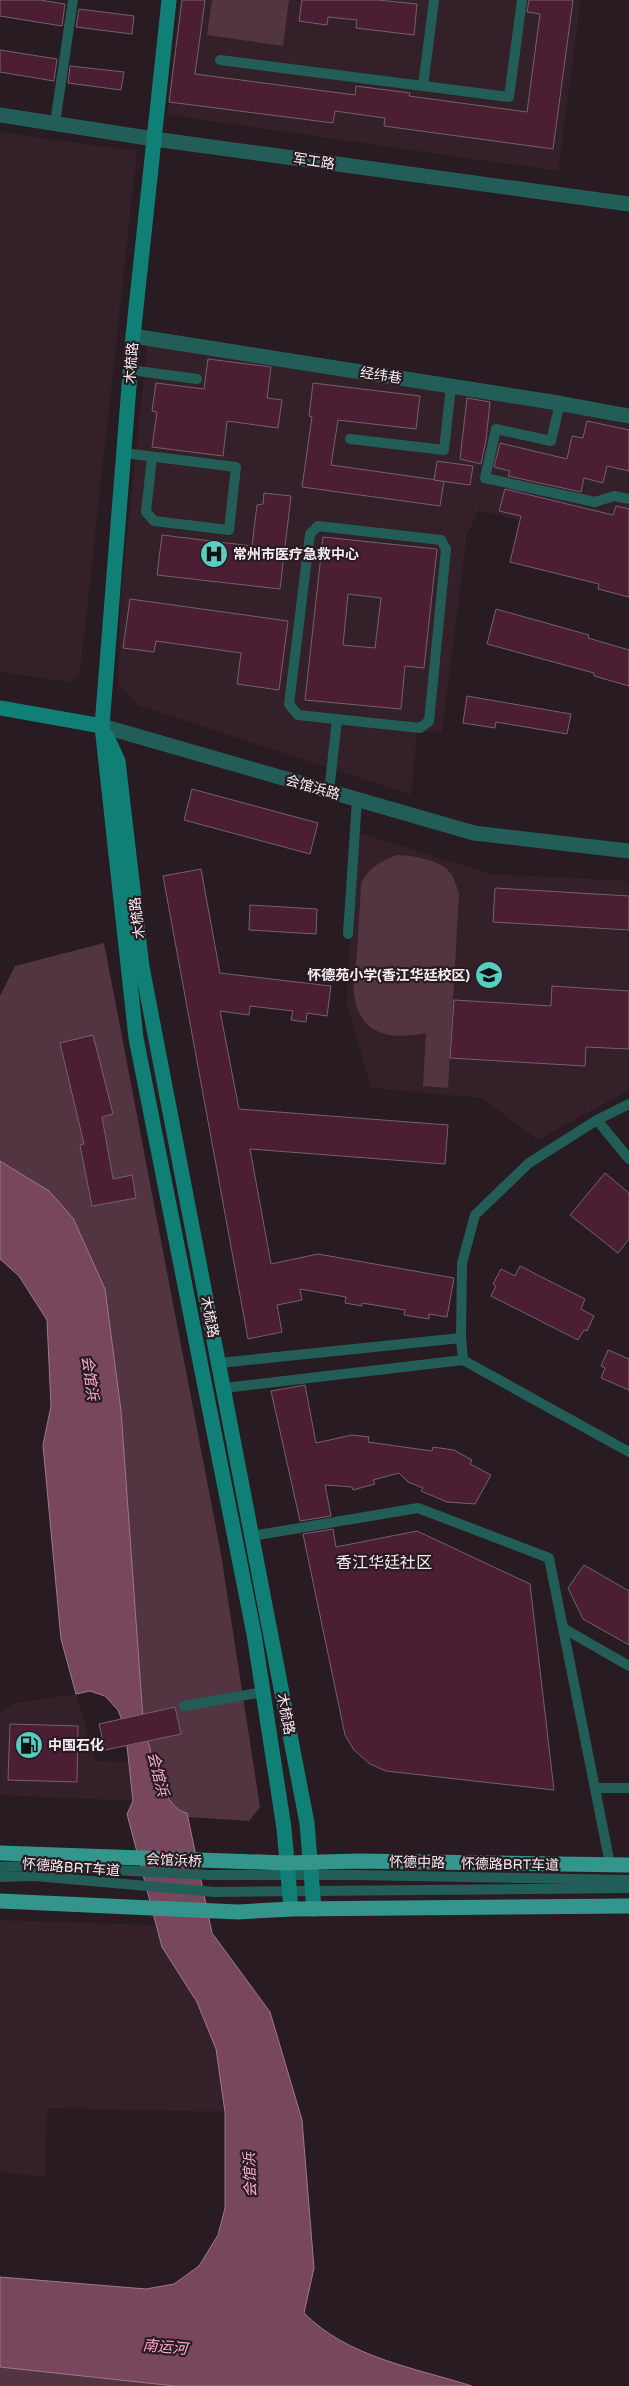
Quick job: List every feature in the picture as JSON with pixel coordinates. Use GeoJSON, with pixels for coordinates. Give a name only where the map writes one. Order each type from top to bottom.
{"type":"FeatureCollection","features":[{"type":"Feature","properties":{"kind":"main road","name":"怀德中路"},"geometry":{"type":"LineString","coordinates":[[0,1854],[205,1859],[288,1869],[310,1869],[358,1861],[629,1864]]}},
{"type":"Feature","properties":{"kind":"main road"},"geometry":{"type":"LineString","coordinates":[[0,1901],[238,1912],[291,1909],[629,1906]]}},
{"type":"Feature","properties":{"kind":"street","name":"木梳路"},"geometry":{"type":"LineString","coordinates":[[169,0],[133,336],[102,726],[136,1038],[203,1369],[263,1692],[284,1828],[291,1909]]}},
{"type":"Feature","properties":{"kind":"street","name":"军工路"},"geometry":{"type":"LineString","coordinates":[[0,115],[154,139],[629,204]]}},
{"type":"Feature","properties":{"kind":"street","name":"经纬巷"},"geometry":{"type":"LineString","coordinates":[[133,336],[560,403],[629,416]]}},
{"type":"Feature","properties":{"kind":"street","name":"会馆浜路"},"geometry":{"type":"LineString","coordinates":[[0,708],[102,726],[474,833],[629,851]]}},
{"type":"Feature","properties":{"kind":"street","name":"木梳路"},"geometry":{"type":"LineString","coordinates":[[102,726],[118,761],[142,967],[307,1823],[314,1909]]}},
{"type":"Feature","properties":{"kind":"lane"},"geometry":{"type":"LineString","coordinates":[[55,124],[73,0]]}},
{"type":"Feature","properties":{"kind":"lane"},"geometry":{"type":"LineString","coordinates":[[423,86],[434,0]]}},
{"type":"Feature","properties":{"kind":"lane"},"geometry":{"type":"LineString","coordinates":[[220,60],[509,97],[522,0]]}},
{"type":"Feature","properties":{"kind":"lane"},"geometry":{"type":"LineString","coordinates":[[131,370],[196,379]]}},
{"type":"Feature","properties":{"kind":"lane"},"geometry":{"type":"LineString","coordinates":[[350,439],[444,450],[451,386]]}},
{"type":"Feature","properties":{"kind":"lane"},"geometry":{"type":"LineString","coordinates":[[560,403],[551,441],[496,429],[485,478],[595,502],[614,496],[629,499]]}},
{"type":"Feature","properties":{"kind":"lane"},"geometry":{"type":"LineString","coordinates":[[124,454],[152,457],[236,467],[229,530],[154,521],[146,512],[152,457]]}},
{"type":"Feature","properties":{"kind":"lane"},"geometry":{"type":"LineString","coordinates":[[318,526],[441,540],[446,549],[429,721],[420,728],[337,719],[298,715],[289,704],[310,534],[318,526]]}},
{"type":"Feature","properties":{"kind":"lane"},"geometry":{"type":"LineString","coordinates":[[329,792],[337,719]]}},
{"type":"Feature","properties":{"kind":"lane"},"geometry":{"type":"LineString","coordinates":[[348,934],[357,800]]}},
{"type":"Feature","properties":{"kind":"lane"},"geometry":{"type":"LineString","coordinates":[[463,1360],[461,1338],[462,1263],[475,1215],[529,1163],[597,1120],[629,1104]]}},
{"type":"Feature","properties":{"kind":"lane"},"geometry":{"type":"LineString","coordinates":[[597,1120],[629,1159]]}},
{"type":"Feature","properties":{"kind":"lane"},"geometry":{"type":"LineString","coordinates":[[218,1363],[461,1338]]}},
{"type":"Feature","properties":{"kind":"lane"},"geometry":{"type":"LineString","coordinates":[[224,1388],[463,1360],[629,1452]]}},
{"type":"Feature","properties":{"kind":"lane"},"geometry":{"type":"LineString","coordinates":[[252,1536],[418,1508],[549,1558],[610,1864]]}},
{"type":"Feature","properties":{"kind":"lane"},"geometry":{"type":"LineString","coordinates":[[563,1628],[629,1666]]}},
{"type":"Feature","properties":{"kind":"lane"},"geometry":{"type":"LineString","coordinates":[[184,1706],[263,1692]]}},
{"type":"Feature","properties":{"kind":"lane"},"geometry":{"type":"LineString","coordinates":[[595,1788],[629,1788]]}},
{"type":"Feature","properties":{"kind":"lane","name":"怀德路BRT车道"},"geometry":{"type":"LineString","coordinates":[[0,1867],[35,1866],[136,1872]]}},
{"type":"Feature","properties":{"kind":"lane","name":"会馆浜桥"},"geometry":{"type":"LineString","coordinates":[[136,1872],[210,1875],[288,1869]]}},
{"type":"Feature","properties":{"kind":"lane","name":"怀德路BRT车道"},"geometry":{"type":"LineString","coordinates":[[310,1869],[629,1880]]}},
{"type":"Feature","properties":{"kind":"lane","name":"怀德路BRT车道"},"geometry":{"type":"LineString","coordinates":[[0,1877],[34,1876],[141,1885]]}},
{"type":"Feature","properties":{"kind":"lane","name":"会馆浜桥"},"geometry":{"type":"LineString","coordinates":[[141,1885],[214,1892]]}},
{"type":"Feature","properties":{"kind":"lane","name":"怀德路BRT车道"},"geometry":{"type":"LineString","coordinates":[[214,1892],[629,1888]]}},
{"type":"Feature","properties":{"kind":"shaded area"},"geometry":{"type":"Polygon","coordinates":[[[180,0],[581,0],[558,171],[167,115],[180,0]]]}},
{"type":"Feature","properties":{"kind":"shaded area"},"geometry":{"type":"Polygon","coordinates":[[[212,0],[289,0],[283,46],[207,35],[212,0]]]}},
{"type":"Feature","properties":{"kind":"shaded area"},"geometry":{"type":"Polygon","coordinates":[[[0,132],[137,151],[80,674],[70,682],[0,672],[0,132]]]}},
{"type":"Feature","properties":{"kind":"shaded area"},"geometry":{"type":"Polygon","coordinates":[[[147,345],[554,409],[629,425],[629,546],[478,510],[467,535],[442,732],[417,731],[411,795],[138,705],[118,683],[121,593],[147,345]]]}},
{"type":"Feature","properties":{"kind":"shaded area","name":"怀德苑小学(香江华廷校区)"},"geometry":{"type":"Polygon","coordinates":[[[360,833],[491,874],[629,881],[629,1090],[538,1140],[481,1098],[371,1088],[347,1005],[349,945],[360,833]]]}},
{"type":"Feature","properties":{"kind":"shaded area"},"geometry":{"type":"Polygon","coordinates":[[[397,855],[427,859],[441,865],[452,875],[459,894],[448,1088],[423,1086],[426,1033],[400,1036],[378,1032],[362,1018],[357,1007],[353,984],[357,954],[361,884],[368,873],[376,866],[397,855]]]}},
{"type":"Feature","properties":{"kind":"shaded area"},"geometry":{"type":"Polygon","coordinates":[[[104,943],[221,1554],[260,1807],[249,1821],[188,1817],[187,1813],[178,1809],[170,1800],[157,1774],[143,1719],[121,1411],[105,1289],[73,1218],[49,1191],[0,1161],[0,996],[15,966],[104,943]]]}},
{"type":"Feature","properties":{"kind":"shaded area"},"geometry":{"type":"Polygon","coordinates":[[[76,1694],[96,1761],[129,1762],[133,1801],[0,1795],[0,1712],[16,1703],[76,1694]]]}},
{"type":"Feature","properties":{"kind":"shaded area"},"geometry":{"type":"Polygon","coordinates":[[[0,1920],[156,1925],[162,1947],[197,2002],[216,2049],[225,2112],[47,2108],[45,2177],[0,2172],[0,1920]]]}},
{"type":"Feature","properties":{"kind":"shaded area"},"geometry":{"type":"Polygon","coordinates":[[[0,2367],[175,2386],[0,2386],[0,2367]]]}},
{"type":"Feature","properties":{"kind":"water"},"geometry":{"type":"Polygon","coordinates":[[[0,1161],[49,1191],[73,1218],[105,1289],[121,1411],[143,1719],[152,1758],[163,1788],[178,1809],[187,1813],[212,1933],[270,2012],[302,2120],[314,2268],[304,2313],[321,2328],[361,2351],[405,2367],[472,2386],[175,2386],[0,2367],[0,2277],[146,2289],[174,2284],[199,2266],[218,2235],[225,2208],[225,2112],[216,2049],[197,2002],[162,1947],[127,1814],[133,1801],[125,1728],[118,1710],[105,1696],[90,1691],[76,1694],[61,1639],[43,1445],[51,1406],[47,1320],[19,1276],[0,1259],[0,1161]]]}},
{"type":"Feature","properties":{"kind":"building"},"geometry":{"type":"Polygon","coordinates":[[[0,0],[40,0],[65,4],[62,26],[0,16],[0,0]]]}},
{"type":"Feature","properties":{"kind":"building"},"geometry":{"type":"Polygon","coordinates":[[[182,0],[205,0],[195,74],[355,95],[356,86],[410,93],[409,96],[527,112],[540,14],[527,12],[529,0],[573,0],[553,149],[384,126],[385,118],[335,111],[333,123],[169,102],[182,0]]]}},
{"type":"Feature","properties":{"kind":"building"},"geometry":{"type":"Polygon","coordinates":[[[302,0],[378,0],[417,4],[414,35],[356,28],[357,20],[328,17],[327,25],[299,21],[302,0]]]}},
{"type":"Feature","properties":{"kind":"building"},"geometry":{"type":"Polygon","coordinates":[[[79,9],[134,16],[132,34],[76,27],[79,9]]]}},
{"type":"Feature","properties":{"kind":"building"},"geometry":{"type":"Polygon","coordinates":[[[0,50],[57,59],[54,81],[0,72],[0,50]]]}},
{"type":"Feature","properties":{"kind":"building"},"geometry":{"type":"Polygon","coordinates":[[[70,66],[124,72],[121,90],[68,83],[70,66]]]}},
{"type":"Feature","properties":{"kind":"building"},"geometry":{"type":"Polygon","coordinates":[[[208,359],[271,367],[267,398],[282,400],[278,428],[227,421],[223,456],[152,447],[157,412],[152,411],[156,383],[204,389],[208,359]]]}},
{"type":"Feature","properties":{"kind":"building"},"geometry":{"type":"Polygon","coordinates":[[[313,383],[420,396],[416,429],[338,420],[331,465],[444,481],[440,506],[302,487],[312,417],[309,416],[313,383]]]}},
{"type":"Feature","properties":{"kind":"building"},"geometry":{"type":"Polygon","coordinates":[[[467,398],[490,402],[486,440],[481,464],[460,459],[467,398]]]}},
{"type":"Feature","properties":{"kind":"building"},"geometry":{"type":"Polygon","coordinates":[[[587,421],[629,430],[629,471],[607,466],[603,483],[584,478],[581,492],[508,476],[510,471],[494,467],[500,443],[567,459],[572,436],[583,438],[587,421]]]}},
{"type":"Feature","properties":{"kind":"building"},"geometry":{"type":"Polygon","coordinates":[[[437,461],[473,466],[470,485],[434,480],[437,461]]]}},
{"type":"Feature","properties":{"kind":"building"},"geometry":{"type":"Polygon","coordinates":[[[505,489],[613,515],[616,506],[629,509],[629,597],[598,589],[599,584],[510,562],[521,516],[499,511],[505,489]]]}},
{"type":"Feature","properties":{"kind":"building"},"geometry":{"type":"Polygon","coordinates":[[[264,493],[291,496],[280,589],[157,575],[162,535],[252,546],[257,505],[263,504],[264,493]]]}},
{"type":"Feature","properties":{"kind":"building"},"geometry":{"type":"Polygon","coordinates":[[[323,537],[437,549],[424,668],[405,666],[401,709],[305,700],[323,537]],[[348,594],[343,645],[375,648],[381,598],[348,594]]]}},
{"type":"Feature","properties":{"kind":"building"},"geometry":{"type":"Polygon","coordinates":[[[130,599],[288,621],[279,690],[237,684],[241,653],[156,641],[154,652],[123,648],[130,599]]]}},
{"type":"Feature","properties":{"kind":"building"},"geometry":{"type":"Polygon","coordinates":[[[496,609],[589,635],[588,638],[629,650],[629,686],[594,676],[594,673],[487,644],[496,609]]]}},
{"type":"Feature","properties":{"kind":"building"},"geometry":{"type":"Polygon","coordinates":[[[467,696],[571,714],[567,734],[496,722],[495,728],[463,723],[467,696]]]}},
{"type":"Feature","properties":{"kind":"building"},"geometry":{"type":"Polygon","coordinates":[[[192,789],[318,823],[310,854],[184,820],[192,789]]]}},
{"type":"Feature","properties":{"kind":"building"},"geometry":{"type":"Polygon","coordinates":[[[201,869],[220,973],[331,986],[327,1016],[307,1013],[306,1022],[291,1020],[293,1011],[250,1006],[249,1015],[220,1011],[239,1109],[448,1125],[445,1164],[250,1149],[271,1264],[318,1254],[454,1278],[447,1317],[429,1314],[429,1319],[404,1315],[405,1310],[362,1303],[362,1306],[345,1303],[346,1297],[300,1289],[302,1300],[277,1305],[282,1332],[248,1339],[163,876],[201,869]]]}},
{"type":"Feature","properties":{"kind":"building"},"geometry":{"type":"Polygon","coordinates":[[[495,888],[629,896],[629,930],[493,922],[495,888]]]}},
{"type":"Feature","properties":{"kind":"building"},"geometry":{"type":"Polygon","coordinates":[[[250,905],[317,909],[316,934],[249,930],[250,905]]]}},
{"type":"Feature","properties":{"kind":"building"},"geometry":{"type":"Polygon","coordinates":[[[552,986],[629,991],[629,1049],[586,1047],[585,1066],[450,1058],[454,1000],[551,1006],[552,986]]]}},
{"type":"Feature","properties":{"kind":"building"},"geometry":{"type":"Polygon","coordinates":[[[93,1035],[113,1114],[102,1117],[113,1179],[132,1175],[136,1198],[92,1206],[80,1145],[84,1144],[60,1043],[93,1035]]]}},
{"type":"Feature","properties":{"kind":"building"},"geometry":{"type":"Polygon","coordinates":[[[605,1173],[629,1193],[629,1239],[618,1253],[570,1215],[605,1173]]]}},
{"type":"Feature","properties":{"kind":"building"},"geometry":{"type":"Polygon","coordinates":[[[520,1266],[585,1299],[581,1309],[594,1316],[587,1331],[584,1330],[578,1340],[491,1296],[496,1286],[493,1284],[501,1269],[515,1276],[520,1266]]]}},
{"type":"Feature","properties":{"kind":"building"},"geometry":{"type":"Polygon","coordinates":[[[608,1350],[629,1359],[629,1390],[601,1378],[605,1368],[601,1366],[608,1350]]]}},
{"type":"Feature","properties":{"kind":"building"},"geometry":{"type":"Polygon","coordinates":[[[305,1385],[316,1443],[352,1435],[369,1437],[368,1442],[432,1451],[433,1447],[454,1450],[472,1460],[470,1464],[491,1475],[475,1504],[447,1502],[421,1491],[423,1488],[408,1482],[399,1473],[373,1480],[375,1484],[353,1490],[352,1487],[325,1485],[331,1516],[300,1521],[271,1391],[305,1385]]]}},
{"type":"Feature","properties":{"kind":"building"},"geometry":{"type":"Polygon","coordinates":[[[333,1529],[336,1547],[417,1531],[530,1584],[554,1790],[386,1771],[370,1764],[354,1750],[345,1735],[303,1534],[333,1529]]]}},
{"type":"Feature","properties":{"kind":"building"},"geometry":{"type":"Polygon","coordinates":[[[584,1565],[629,1591],[629,1645],[583,1619],[568,1588],[584,1565]]]}},
{"type":"Feature","properties":{"kind":"building"},"geometry":{"type":"Polygon","coordinates":[[[175,1707],[181,1734],[105,1750],[99,1724],[175,1707]]]}},
{"type":"Feature","properties":{"kind":"building"},"geometry":{"type":"Polygon","coordinates":[[[10,1724],[78,1726],[77,1782],[8,1780],[10,1724]]]}},
{"type":"Feature","properties":{"kind":"place","name":"常州市医疗急救中心"},"geometry":{"type":"Point","coordinates":[214,554]}},
{"type":"Feature","properties":{"kind":"place","name":"怀德苑小学(香江华廷校区)"},"geometry":{"type":"Point","coordinates":[489,975]}},
{"type":"Feature","properties":{"kind":"place","name":"中国石化"},"geometry":{"type":"Point","coordinates":[29,1745]}},
{"type":"Feature","properties":{"kind":"district","name":"香江华廷社区"},"geometry":{"type":"Point","coordinates":[384,1562]}},
{"type":"Feature","properties":{"kind":"water label","name":"会馆浜"},"geometry":{"type":"Point","coordinates":[90,1378]}},
{"type":"Feature","properties":{"kind":"water label","name":"会馆浜"},"geometry":{"type":"Point","coordinates":[158,1774]}},
{"type":"Feature","properties":{"kind":"water label","name":"会馆浜"},"geometry":{"type":"Point","coordinates":[250,2175]}},
{"type":"Feature","properties":{"kind":"water label","name":"南运河"},"geometry":{"type":"Point","coordinates":[165,2347]}}]}
